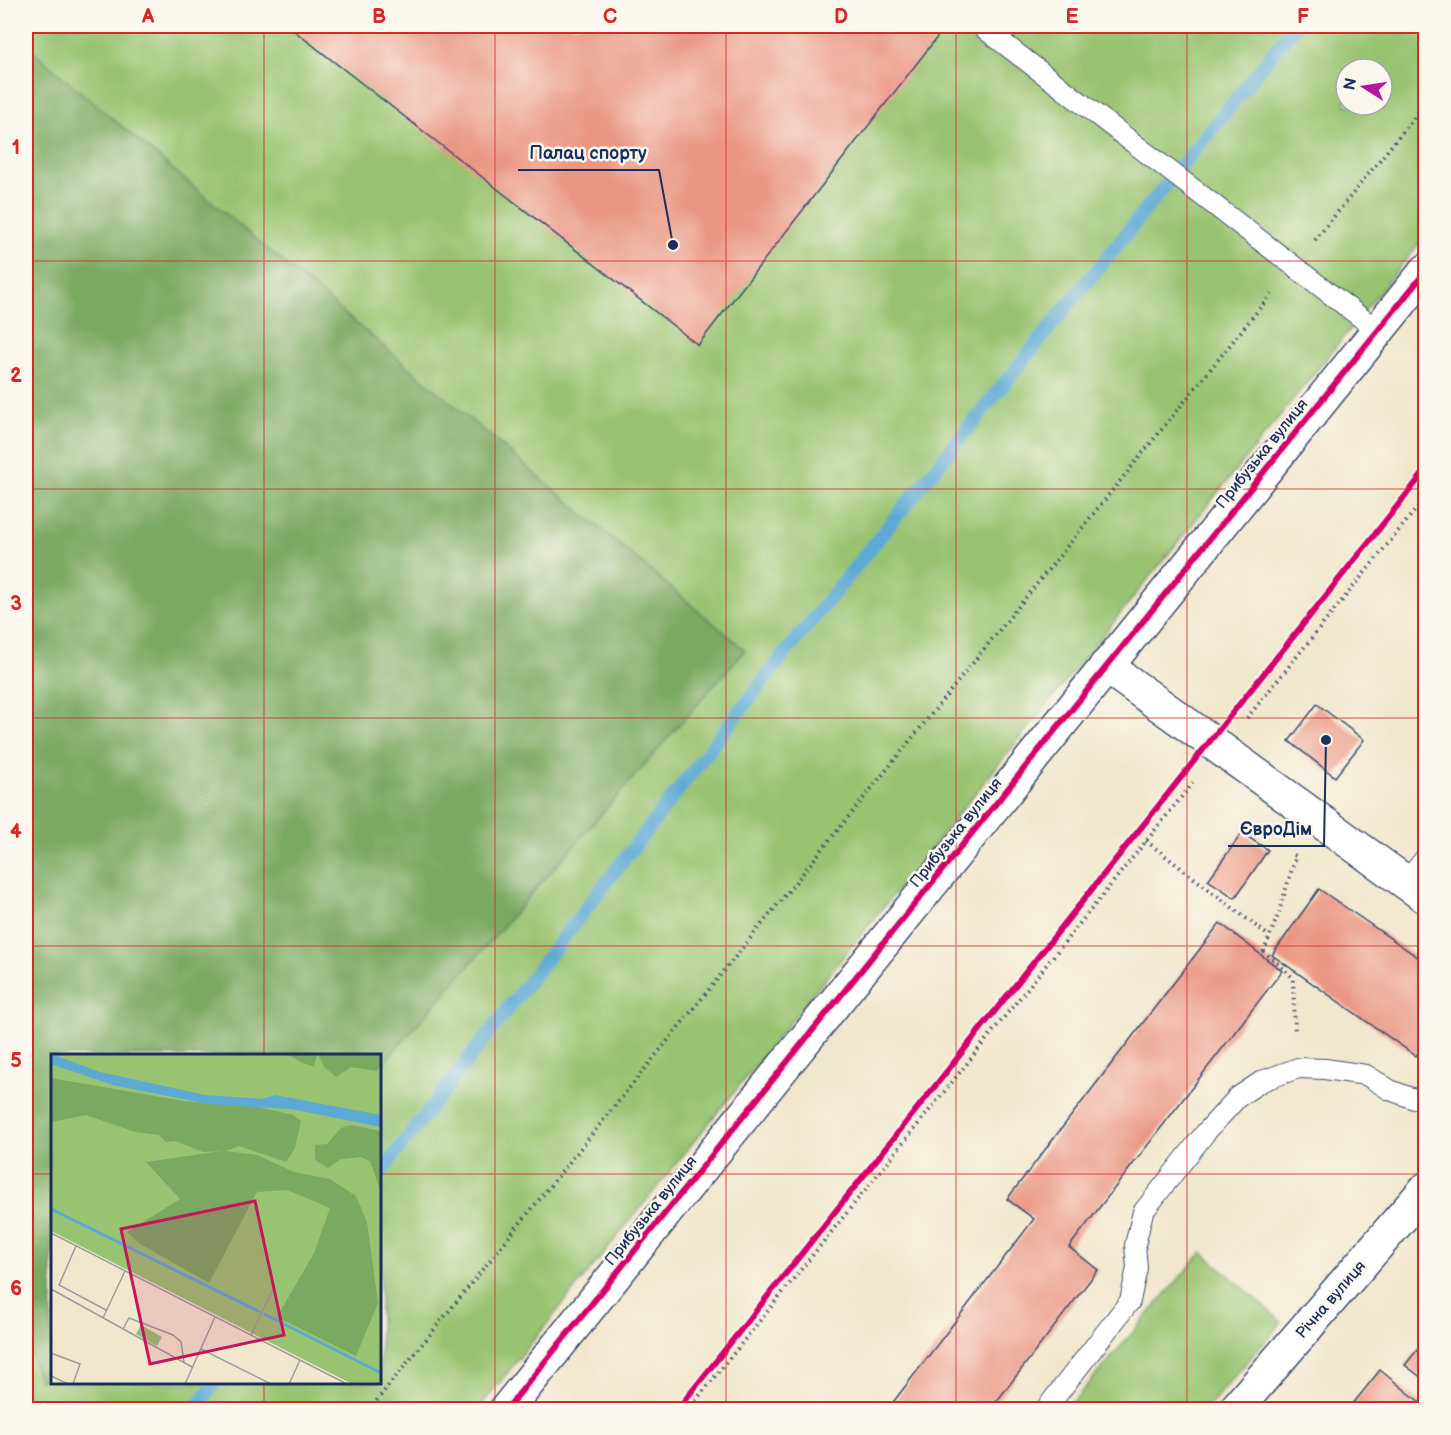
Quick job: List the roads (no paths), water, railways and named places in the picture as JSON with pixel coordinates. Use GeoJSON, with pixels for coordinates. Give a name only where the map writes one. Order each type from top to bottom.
{"type":"FeatureCollection","features":[{"type":"Feature","properties":{"kind":"street","name":"Прибузька вулиця"},"geometry":{"type":"LineString","coordinates":[[506,1410],[1425,271]]}},
{"type":"Feature","properties":{"kind":"street"},"geometry":{"type":"LineString","coordinates":[[1106,666],[1416,890]]}},
{"type":"Feature","properties":{"kind":"street","name":"Річна вулиця"},"geometry":{"type":"LineString","coordinates":[[1235,1410],[1425,1189]]}},
{"type":"Feature","properties":{"kind":"lane"},"geometry":{"type":"LineString","coordinates":[[981,26],[1377,330]]}},
{"type":"Feature","properties":{"kind":"lane"},"geometry":{"type":"LineString","coordinates":[[1416,890],[1425,857]]}},
{"type":"Feature","properties":{"kind":"lane"},"geometry":{"type":"LineString","coordinates":[[1045,1410],[1130,1300],[1137,1268],[1135,1245],[1143,1212],[1206,1132],[1238,1097],[1262,1081],[1298,1068],[1366,1075],[1390,1090],[1414,1099],[1425,1098]]}},
{"type":"Feature","properties":{"kind":"waterway"},"geometry":{"type":"LineString","coordinates":[[381,1172],[774,667],[1295,26]]}},
{"type":"Feature","properties":{"kind":"waterway"},"geometry":{"type":"LineString","coordinates":[[195,1410],[214,1384]]}},
{"type":"Feature","properties":{"kind":"place","name":"Палац спорту"},"geometry":{"type":"Point","coordinates":[673,245]}},
{"type":"Feature","properties":{"kind":"place","name":"ЄвроДім"},"geometry":{"type":"Point","coordinates":[1326,740]}}]}
